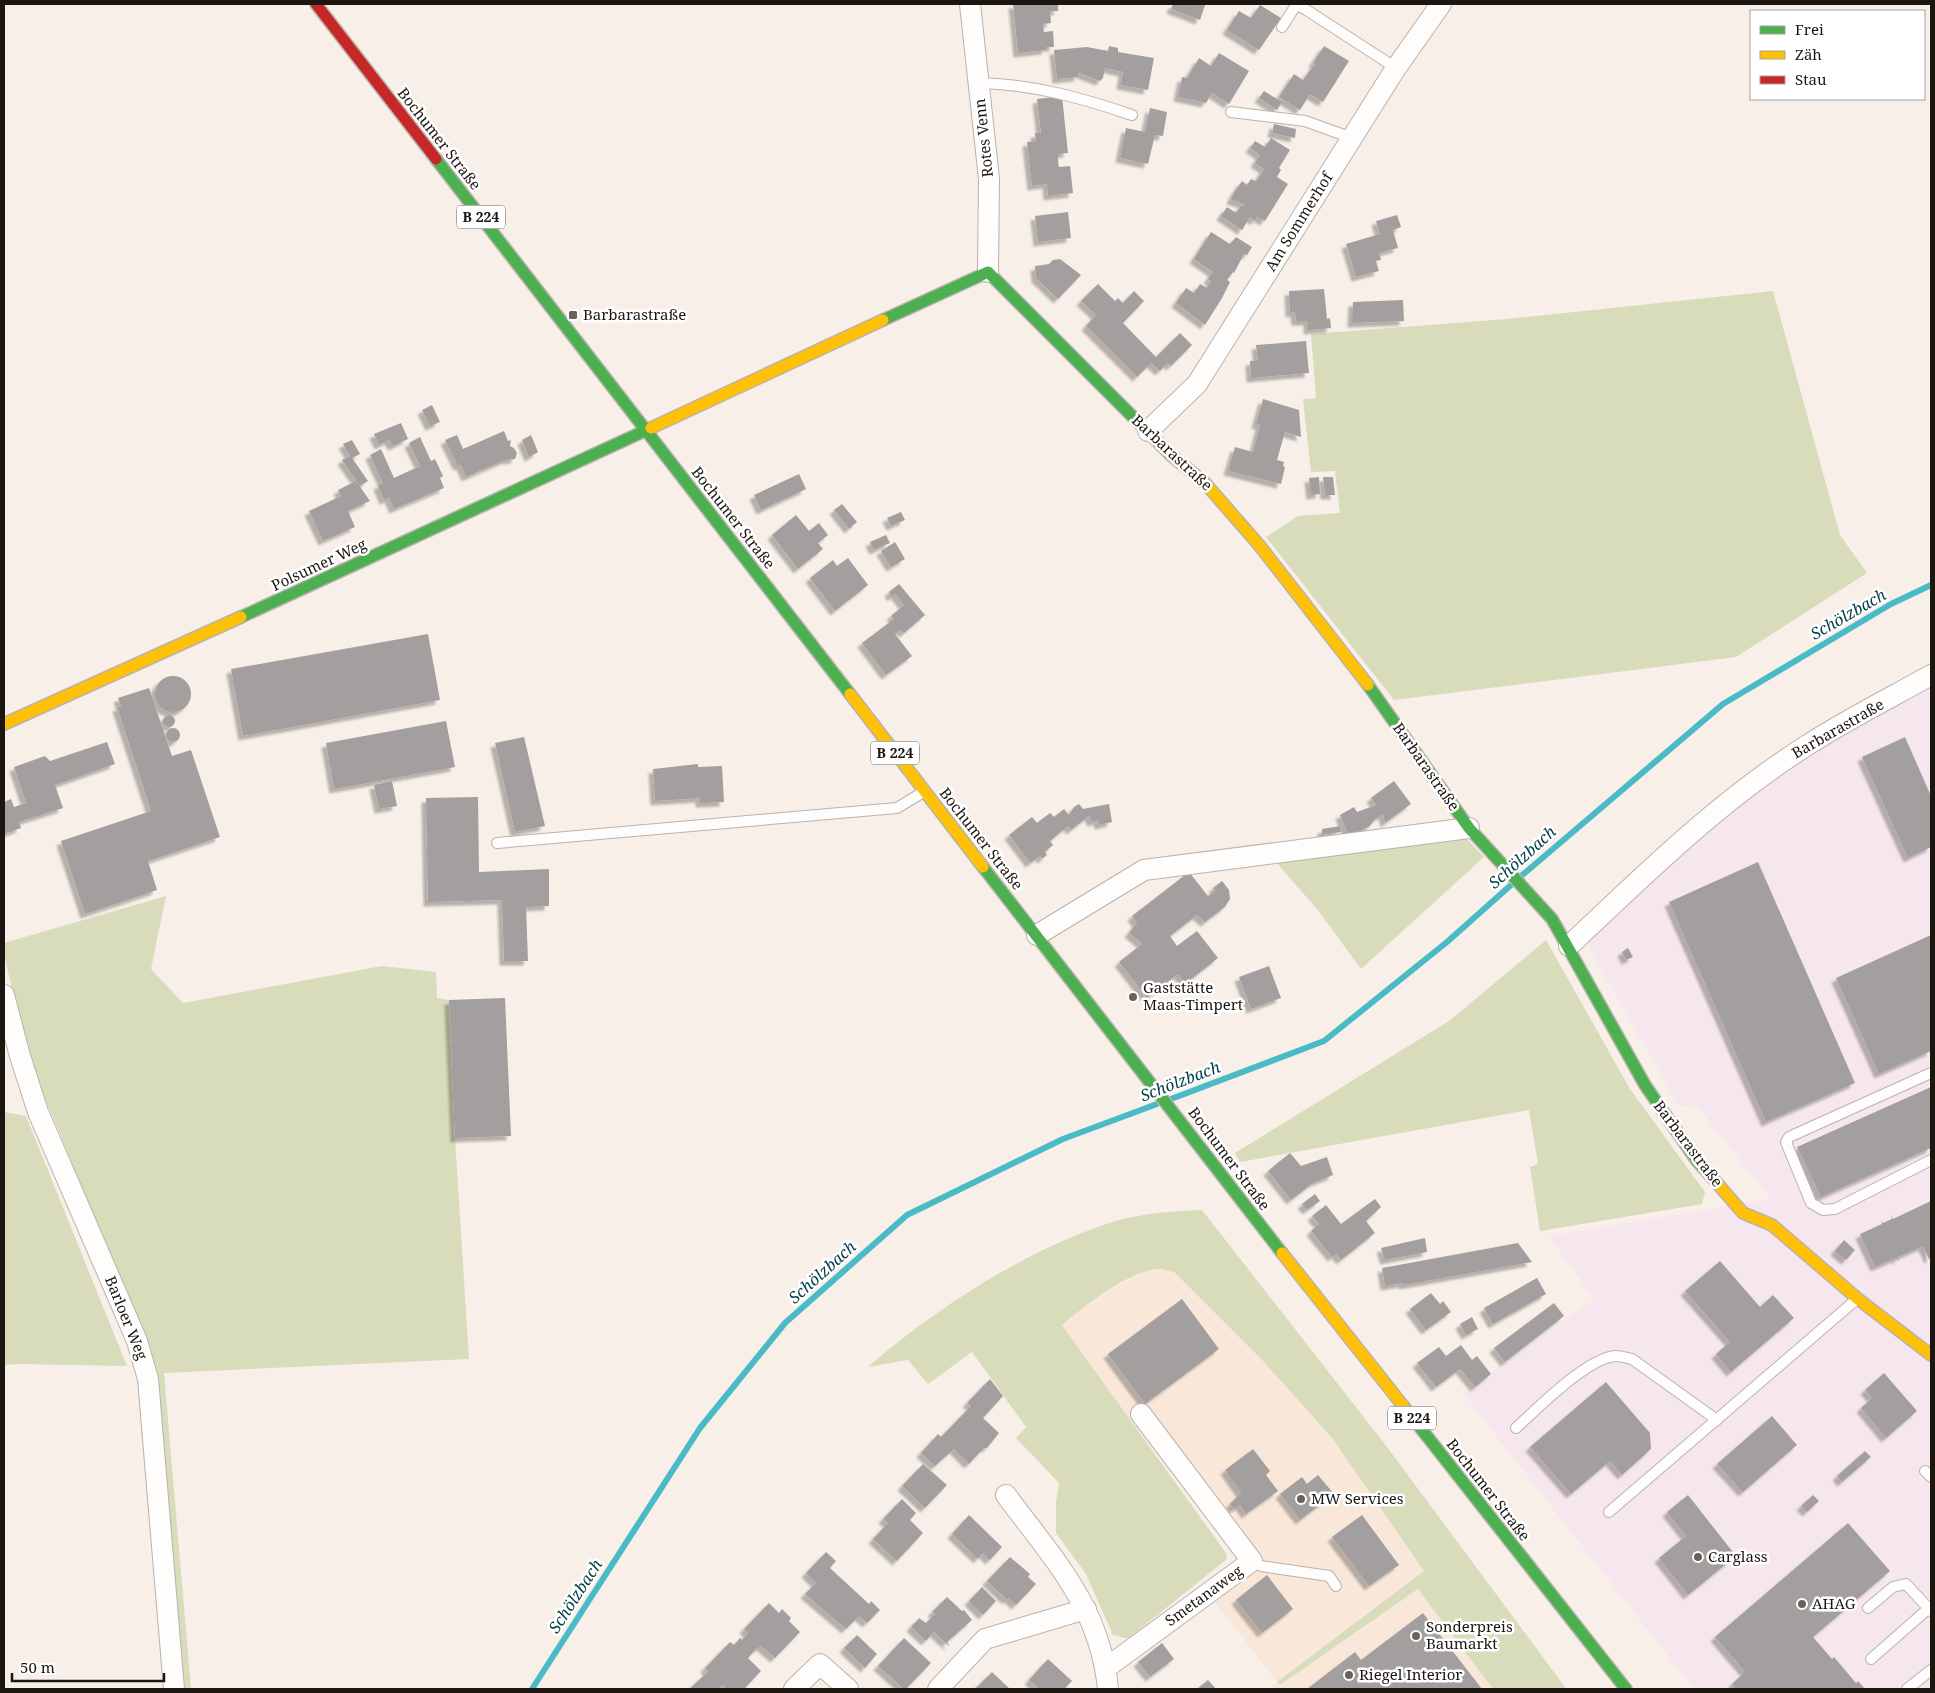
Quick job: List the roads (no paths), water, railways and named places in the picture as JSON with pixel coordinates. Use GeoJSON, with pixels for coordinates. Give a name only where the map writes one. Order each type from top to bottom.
{"type":"FeatureCollection","features":[{"type":"Feature","properties":{"kind":"street","name":"Bochumer Straße"},"geometry":{"type":"LineString","coordinates":[[316,4],[1247,1208],[1626,1689]]}},
{"type":"Feature","properties":{"kind":"street","name":"Rotes Venn"},"geometry":{"type":"LineString","coordinates":[[970,4],[989,179],[988,272]]}},
{"type":"Feature","properties":{"kind":"street","name":"Am Sommerhof"},"geometry":{"type":"LineString","coordinates":[[1148,431],[1197,384],[1396,68],[1441,4]]}},
{"type":"Feature","properties":{"kind":"street"},"geometry":{"type":"LineString","coordinates":[[646,430],[988,272]]}},
{"type":"Feature","properties":{"kind":"street","name":"Barbarastraße"},"geometry":{"type":"LineString","coordinates":[[988,272],[1179,463],[1205,483],[1259,544],[1376,696],[1468,828],[1552,919],[1569,946],[1645,1085],[1697,1161],[1743,1213],[1772,1225],[1858,1298],[1931,1355]]}},
{"type":"Feature","properties":{"kind":"street","name":"Polsumer Weg"},"geometry":{"type":"LineString","coordinates":[[4,724],[646,430]]}},
{"type":"Feature","properties":{"kind":"street","name":"Barbarastraße"},"geometry":{"type":"LineString","coordinates":[[1569,946],[1692,831],[1748,786],[1806,745],[1931,675]]}},
{"type":"Feature","properties":{"kind":"street"},"geometry":{"type":"LineString","coordinates":[[1037,935],[1144,870],[1468,828]]}},
{"type":"Feature","properties":{"kind":"street","name":"Barloer Weg"},"geometry":{"type":"LineString","coordinates":[[4,995],[20,1056],[38,1112],[137,1341],[148,1379],[174,1689]]}},
{"type":"Feature","properties":{"kind":"street","name":"Smetanaweg"},"geometry":{"type":"LineString","coordinates":[[1106,1668],[1252,1560],[1141,1414]]}},
{"type":"Feature","properties":{"kind":"street"},"geometry":{"type":"LineString","coordinates":[[1006,1495],[1068,1578],[1086,1609],[1099,1639],[1106,1668],[1108,1689]]}},
{"type":"Feature","properties":{"kind":"street"},"geometry":{"type":"LineString","coordinates":[[938,1689],[985,1639],[1086,1609]]}},
{"type":"Feature","properties":{"kind":"street"},"geometry":{"type":"LineString","coordinates":[[794,1689],[820,1664],[848,1689]]}},
{"type":"Feature","properties":{"kind":"lane"},"geometry":{"type":"LineString","coordinates":[[1282,27],[1296,6],[1305,9],[1396,68]]}},
{"type":"Feature","properties":{"kind":"lane"},"geometry":{"type":"LineString","coordinates":[[978,83],[1001,83],[1052,91],[1094,102],[1132,115]]}},
{"type":"Feature","properties":{"kind":"lane"},"geometry":{"type":"LineString","coordinates":[[1231,112],[1305,121],[1352,138]]}},
{"type":"Feature","properties":{"kind":"lane"},"geometry":{"type":"LineString","coordinates":[[497,844],[897,808],[925,791]]}},
{"type":"Feature","properties":{"kind":"lane"},"geometry":{"type":"LineString","coordinates":[[1931,1074],[1789,1137],[1786,1142],[1811,1203],[1823,1210],[1835,1209],[1931,1160]]}},
{"type":"Feature","properties":{"kind":"lane"},"geometry":{"type":"LineString","coordinates":[[1609,1512],[1858,1298]]}},
{"type":"Feature","properties":{"kind":"lane"},"geometry":{"type":"LineString","coordinates":[[1516,1428],[1588,1367],[1604,1359],[1617,1356],[1632,1359],[1717,1420]]}},
{"type":"Feature","properties":{"kind":"lane"},"geometry":{"type":"LineString","coordinates":[[1252,1560],[1261,1566],[1329,1576],[1336,1586]]}},
{"type":"Feature","properties":{"kind":"lane"},"geometry":{"type":"LineString","coordinates":[[1868,1608],[1893,1588],[1906,1584],[1930,1610],[1871,1659]]}},
{"type":"Feature","properties":{"kind":"lane"},"geometry":{"type":"LineString","coordinates":[[1907,1689],[1931,1670]]}},
{"type":"Feature","properties":{"kind":"waterway","name":"Schölzbach"},"geometry":{"type":"LineString","coordinates":[[1520,877],[1723,704],[1891,604],[1931,585]]}},
{"type":"Feature","properties":{"kind":"waterway","name":"Schölzbach"},"geometry":{"type":"LineString","coordinates":[[1171,1099],[1324,1041],[1447,942],[1511,885]]}},
{"type":"Feature","properties":{"kind":"waterway","name":"Schölzbach"},"geometry":{"type":"LineString","coordinates":[[532,1689],[700,1428],[785,1323],[907,1215],[1063,1139],[1157,1104]]}},
{"type":"Feature","properties":{"kind":"place","name":"Barbarastraße"},"geometry":{"type":"Point","coordinates":[573,315]}},
{"type":"Feature","properties":{"kind":"place","name":"Gaststätte Maas-Timpert"},"geometry":{"type":"Point","coordinates":[1133,997]}},
{"type":"Feature","properties":{"kind":"place","name":"MW Services"},"geometry":{"type":"Point","coordinates":[1301,1499]}},
{"type":"Feature","properties":{"kind":"place","name":"Carglass"},"geometry":{"type":"Point","coordinates":[1698,1557]}},
{"type":"Feature","properties":{"kind":"place","name":"AHAG"},"geometry":{"type":"Point","coordinates":[1802,1604]}},
{"type":"Feature","properties":{"kind":"place","name":"Sonderpreis Baumarkt"},"geometry":{"type":"Point","coordinates":[1416,1636]}},
{"type":"Feature","properties":{"kind":"place","name":"Riegel Interior"},"geometry":{"type":"Point","coordinates":[1349,1675]}}]}
